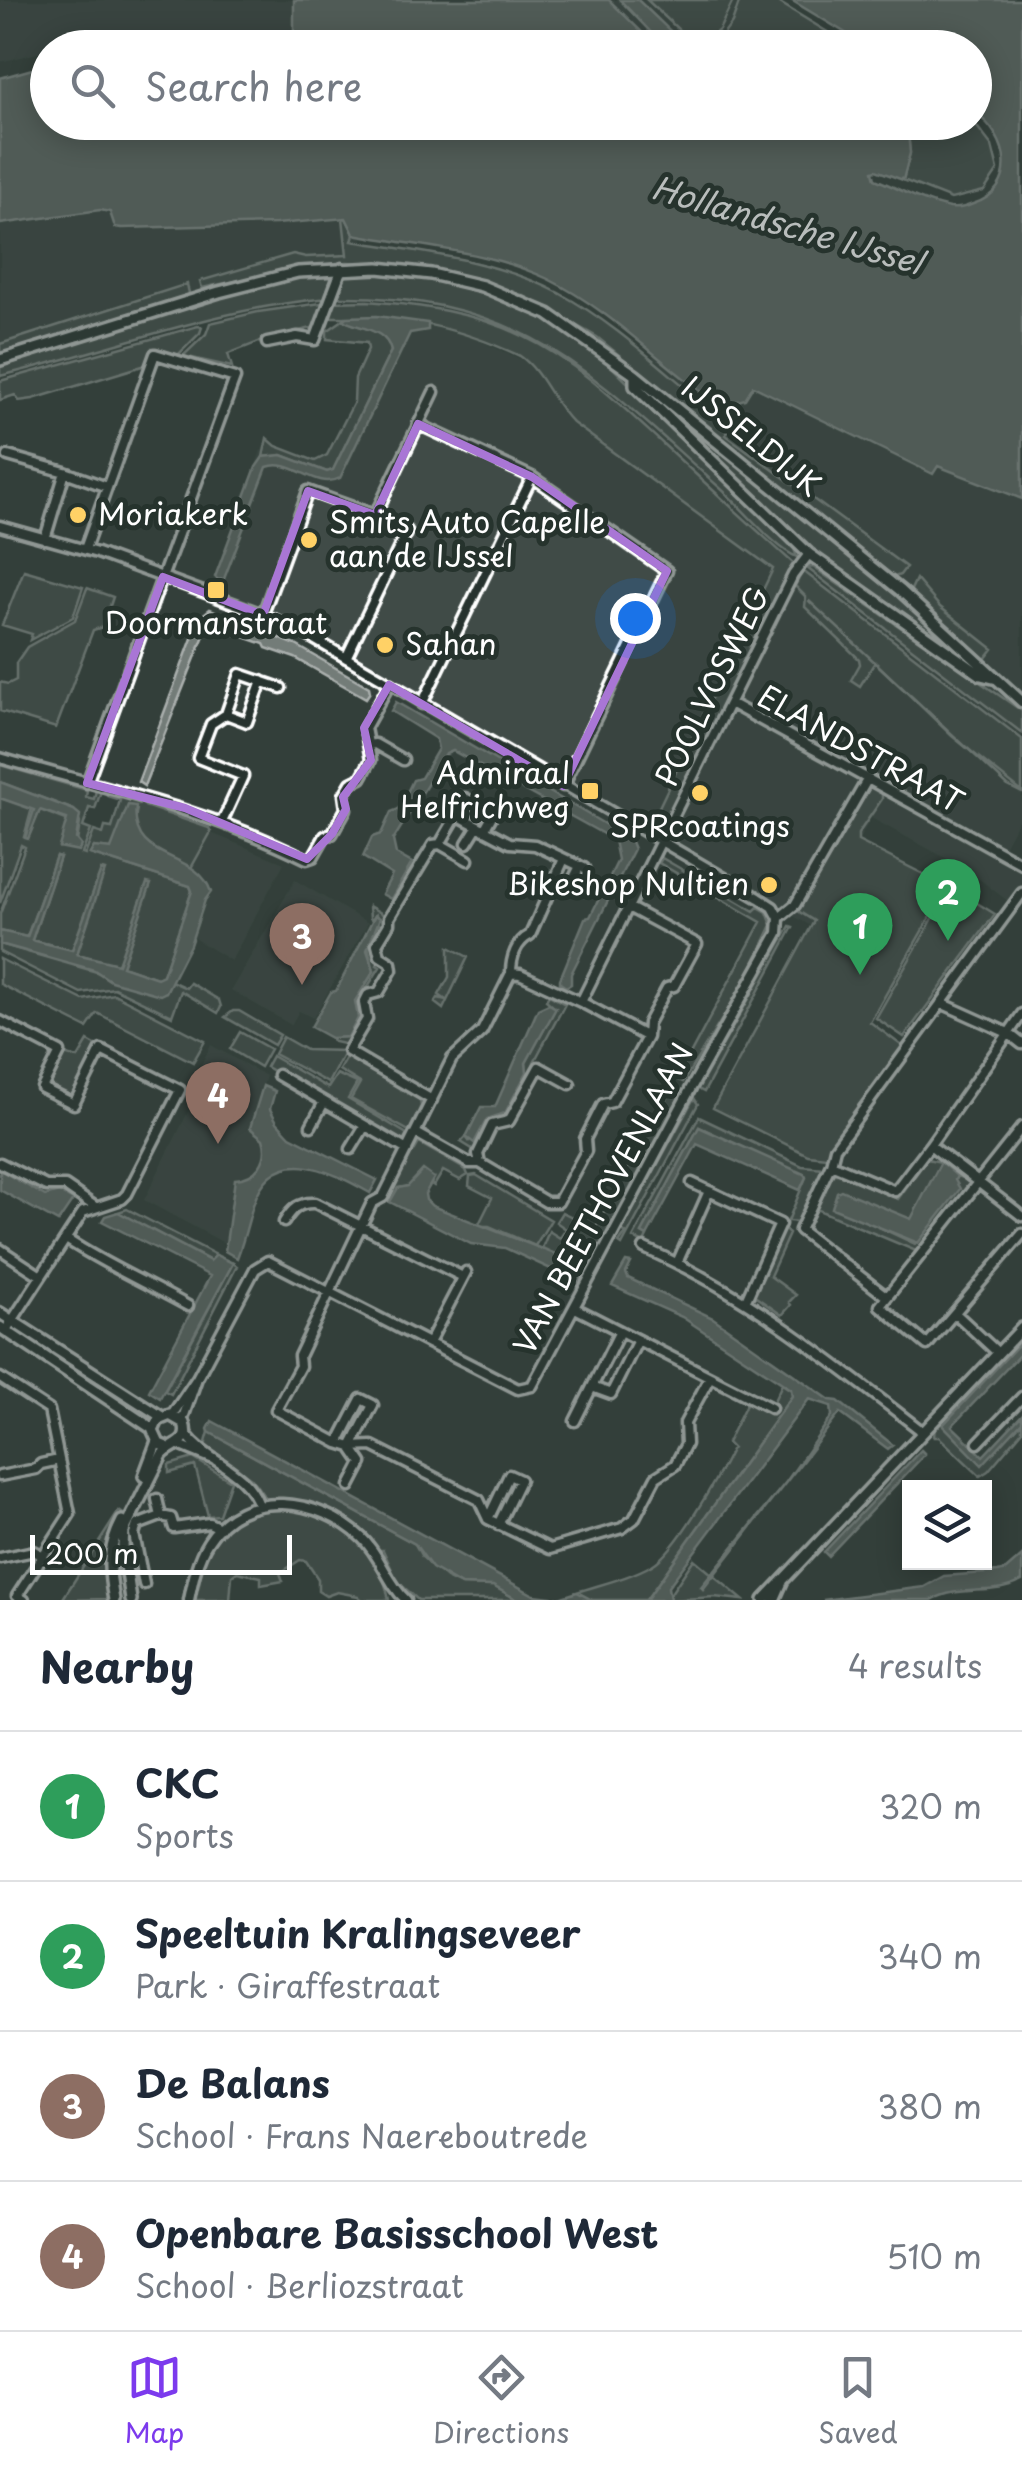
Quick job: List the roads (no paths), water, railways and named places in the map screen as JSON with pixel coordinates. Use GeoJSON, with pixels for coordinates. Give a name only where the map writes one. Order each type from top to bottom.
{"type":"FeatureCollection","features":[{"type":"Feature","properties":{"kind":"street","name":"IJSSELDIJK"},"geometry":{"type":"LineString","coordinates":[[0,360],[298,272],[342,268],[413,272],[465,281],[526,303],[580,334],[635,375],[901,591],[1022,702]]}},
{"type":"Feature","properties":{"kind":"street"},"geometry":{"type":"LineString","coordinates":[[267,343],[296,337],[315,340],[342,268]]}},
{"type":"Feature","properties":{"kind":"street"},"geometry":{"type":"LineString","coordinates":[[85,549],[155,354],[236,378],[87,783]]}},
{"type":"Feature","properties":{"kind":"street"},"geometry":{"type":"LineString","coordinates":[[635,375],[635,386],[809,554],[980,674],[997,679]]}},
{"type":"Feature","properties":{"kind":"street"},"geometry":{"type":"LineString","coordinates":[[375,515],[434,392]]}},
{"type":"Feature","properties":{"kind":"street"},"geometry":{"type":"LineString","coordinates":[[418,424],[532,477],[667,571],[563,786]]}},
{"type":"Feature","properties":{"kind":"street"},"geometry":{"type":"LineString","coordinates":[[8,456],[108,487]]}},
{"type":"Feature","properties":{"kind":"street"},"geometry":{"type":"LineString","coordinates":[[45,539],[65,472]]}},
{"type":"Feature","properties":{"kind":"street"},"geometry":{"type":"LineString","coordinates":[[422,704],[532,477]]}},
{"type":"Feature","properties":{"kind":"street"},"geometry":{"type":"LineString","coordinates":[[263,614],[308,491],[407,531],[346,658]]}},
{"type":"Feature","properties":{"kind":"street"},"geometry":{"type":"LineString","coordinates":[[0,526],[85,549],[263,614],[346,658],[759,898],[779,918]]}},
{"type":"Feature","properties":{"kind":"street","name":"POOLVOSWEG"},"geometry":{"type":"LineString","coordinates":[[581,1002],[793,575],[809,554]]}},
{"type":"Feature","properties":{"kind":"street"},"geometry":{"type":"LineString","coordinates":[[222,822],[243,776],[198,758],[211,724],[226,714],[240,674],[281,688]]}},
{"type":"Feature","properties":{"kind":"street"},"geometry":{"type":"LineString","coordinates":[[226,714],[247,722],[262,682]]}},
{"type":"Feature","properties":{"kind":"street"},"geometry":{"type":"LineString","coordinates":[[0,758],[185,808],[306,859],[313,856],[345,812],[343,797],[350,783],[361,778],[371,760],[365,726],[389,685]]}},
{"type":"Feature","properties":{"kind":"street","name":"ELANDSTRAAT"},"geometry":{"type":"LineString","coordinates":[[730,703],[1022,864]]}},
{"type":"Feature","properties":{"kind":"street"},"geometry":{"type":"LineString","coordinates":[[368,744],[403,760]]}},
{"type":"Feature","properties":{"kind":"street","name":"VAN BEETHOVENLAAN"},"geometry":{"type":"LineString","coordinates":[[182,1421],[197,1378],[255,1269],[268,1261],[518,1389],[532,1386],[778,933],[779,918],[796,905],[868,780]]}},
{"type":"Feature","properties":{"kind":"street"},"geometry":{"type":"LineString","coordinates":[[440,844],[466,798],[494,814],[467,843]]}},
{"type":"Feature","properties":{"kind":"street"},"geometry":{"type":"LineString","coordinates":[[457,815],[510,844],[530,843],[582,867],[573,880]]}},
{"type":"Feature","properties":{"kind":"street"},"geometry":{"type":"LineString","coordinates":[[432,1100],[348,1052],[367,1019],[364,1003],[368,995],[379,992],[392,970],[392,963],[380,956],[377,944],[391,913],[433,845],[440,844],[468,860]]}},
{"type":"Feature","properties":{"kind":"street"},"geometry":{"type":"LineString","coordinates":[[564,858],[530,934],[521,939],[510,973],[482,1031],[452,1059],[383,1197],[372,1203],[299,1356],[300,1366],[276,1410],[338,1443],[372,1446],[479,1500],[488,1519],[550,1549],[626,1527],[634,1519],[653,1480],[675,1464],[686,1444],[685,1423],[710,1378]]}},
{"type":"Feature","properties":{"kind":"street"},"geometry":{"type":"LineString","coordinates":[[887,1297],[800,1230],[835,1148],[1018,906],[1022,892]]}},
{"type":"Feature","properties":{"kind":"street"},"geometry":{"type":"LineString","coordinates":[[416,1132],[469,1163],[480,1162],[546,1202],[558,1202],[586,1151],[585,1138],[603,1104],[612,1102],[646,1037],[657,1006],[667,988],[674,986],[696,944],[628,906]]}},
{"type":"Feature","properties":{"kind":"street"},"geometry":{"type":"LineString","coordinates":[[510,973],[581,1002],[646,1037]]}},
{"type":"Feature","properties":{"kind":"street"},"geometry":{"type":"LineString","coordinates":[[941,1003],[1008,1033],[1022,1044]]}},
{"type":"Feature","properties":{"kind":"street"},"geometry":{"type":"LineString","coordinates":[[831,1164],[895,1190],[1022,1014]]}},
{"type":"Feature","properties":{"kind":"street"},"geometry":{"type":"LineString","coordinates":[[0,1021],[60,1052],[42,1088],[74,1104],[101,1050],[180,1090],[127,1194],[84,1212],[6,1326]]}},
{"type":"Feature","properties":{"kind":"street"},"geometry":{"type":"LineString","coordinates":[[480,1162],[478,1154],[492,1125],[509,1121],[539,1067],[570,1084]]}},
{"type":"Feature","properties":{"kind":"street"},"geometry":{"type":"LineString","coordinates":[[278,1075],[407,1150]]}},
{"type":"Feature","properties":{"kind":"street"},"geometry":{"type":"LineString","coordinates":[[311,1126],[324,1102]]}},
{"type":"Feature","properties":{"kind":"street"},"geometry":{"type":"LineString","coordinates":[[351,1149],[364,1126]]}},
{"type":"Feature","properties":{"kind":"street"},"geometry":{"type":"LineString","coordinates":[[1022,1127],[880,1306],[928,1345],[1022,1234]]}},
{"type":"Feature","properties":{"kind":"street"},"geometry":{"type":"LineString","coordinates":[[930,1144],[1022,1216]]}},
{"type":"Feature","properties":{"kind":"street"},"geometry":{"type":"LineString","coordinates":[[0,1163],[46,1186],[65,1186],[94,1206]]}},
{"type":"Feature","properties":{"kind":"street"},"geometry":{"type":"LineString","coordinates":[[692,1183],[780,1224],[746,1300]]}},
{"type":"Feature","properties":{"kind":"street"},"geometry":{"type":"LineString","coordinates":[[678,1262],[709,1191]]}},
{"type":"Feature","properties":{"kind":"street"},"geometry":{"type":"LineString","coordinates":[[284,1222],[291,1210],[307,1202],[324,1206],[464,1275],[429,1343]]}},
{"type":"Feature","properties":{"kind":"street"},"geometry":{"type":"LineString","coordinates":[[66,1239],[188,1306]]}},
{"type":"Feature","properties":{"kind":"street"},"geometry":{"type":"LineString","coordinates":[[644,1248],[746,1300],[923,1432]]}},
{"type":"Feature","properties":{"kind":"street"},"geometry":{"type":"LineString","coordinates":[[0,1250],[41,1276]]}},
{"type":"Feature","properties":{"kind":"street"},"geometry":{"type":"LineString","coordinates":[[576,1308],[771,1408]]}},
{"type":"Feature","properties":{"kind":"street"},"geometry":{"type":"LineString","coordinates":[[0,1313],[6,1326],[154,1429],[157,1442],[110,1549],[108,1563],[114,1600]]}},
{"type":"Feature","properties":{"kind":"street"},"geometry":{"type":"LineString","coordinates":[[956,1314],[998,1353]]}},
{"type":"Feature","properties":{"kind":"street"},"geometry":{"type":"LineString","coordinates":[[6,1326],[182,1421],[186,1434],[211,1458],[249,1483],[258,1505]]}},
{"type":"Feature","properties":{"kind":"street"},"geometry":{"type":"LineString","coordinates":[[764,1600],[1022,1329]]}},
{"type":"Feature","properties":{"kind":"street"},"geometry":{"type":"LineString","coordinates":[[575,1421],[620,1331]]}},
{"type":"Feature","properties":{"kind":"street"},"geometry":{"type":"LineString","coordinates":[[592,1387],[611,1394],[638,1340]]}},
{"type":"Feature","properties":{"kind":"street","name":"VAN BEETHOVENLAAN"},"geometry":{"type":"LineString","coordinates":[[167,1416],[197,1378]]}},
{"type":"Feature","properties":{"kind":"street"},"geometry":{"type":"LineString","coordinates":[[1,1381],[49,1410],[70,1514],[18,1596],[24,1600]]}},
{"type":"Feature","properties":{"kind":"street"},"geometry":{"type":"LineString","coordinates":[[978,1443],[1022,1397]]}},
{"type":"Feature","properties":{"kind":"street"},"geometry":{"type":"LineString","coordinates":[[338,1443],[362,1399],[373,1405],[352,1447]]}},
{"type":"Feature","properties":{"kind":"street"},"geometry":{"type":"LineString","coordinates":[[154,1429],[167,1416]]}},
{"type":"Feature","properties":{"kind":"street"},"geometry":{"type":"LineString","coordinates":[[131,1600],[122,1546],[125,1527],[152,1473],[186,1434]]}},
{"type":"Feature","properties":{"kind":"street"},"geometry":{"type":"LineString","coordinates":[[157,1442],[211,1458]]}},
{"type":"Feature","properties":{"kind":"street"},"geometry":{"type":"LineString","coordinates":[[350,1486],[362,1463],[352,1447]]}},
{"type":"Feature","properties":{"kind":"street"},"geometry":{"type":"LineString","coordinates":[[0,1476],[59,1460]]}},
{"type":"Feature","properties":{"kind":"street"},"geometry":{"type":"LineString","coordinates":[[488,1519],[509,1474],[520,1480],[498,1524]]}},
{"type":"Feature","properties":{"kind":"street"},"geometry":{"type":"LineString","coordinates":[[157,1499],[161,1516]]}},
{"type":"Feature","properties":{"kind":"street"},"geometry":{"type":"LineString","coordinates":[[189,1600],[200,1558],[220,1528],[258,1505],[298,1505],[336,1518],[365,1541],[394,1595],[406,1600]]}},
{"type":"Feature","properties":{"kind":"street"},"geometry":{"type":"LineString","coordinates":[[144,1584],[134,1532],[138,1524],[161,1516],[171,1518],[174,1528],[209,1522],[220,1528]]}},
{"type":"Feature","properties":{"kind":"street"},"geometry":{"type":"LineString","coordinates":[[0,1558],[34,1551],[43,1556]]}},
{"type":"Feature","properties":{"kind":"street"},"geometry":{"type":"LineString","coordinates":[[774,1600],[783,1580]]}},
{"type":"Feature","properties":{"kind":"water"},"geometry":{"type":"Polygon","coordinates":[[[294,0],[609,0],[640,30],[294,30],[294,0]]]}},
{"type":"Feature","properties":{"kind":"water"},"geometry":{"type":"Polygon","coordinates":[[[620,0],[638,0],[669,30],[649,30],[620,0]]]}},
{"type":"Feature","properties":{"kind":"water","name":"Hollandsche IJssel"},"geometry":{"type":"Polygon","coordinates":[[[791,0],[1022,0],[1022,499],[938,466],[933,474],[753,386],[745,399],[721,406],[616,323],[548,279],[477,255],[354,234],[346,218],[122,228],[115,227],[110,212],[100,210],[0,224],[0,78],[30,70],[30,140],[909,140],[910,153],[903,180],[876,170],[875,179],[953,208],[988,197],[998,187],[1004,162],[992,130],[992,30],[841,30],[791,0]]]}},
{"type":"Feature","properties":{"kind":"water"},"geometry":{"type":"Polygon","coordinates":[[[377,316],[428,323],[428,330],[410,333],[340,478],[322,480],[286,466],[267,467],[224,579],[218,580],[215,577],[263,457],[282,455],[327,472],[333,470],[391,351],[378,333],[343,320],[377,316]]]}},
{"type":"Feature","properties":{"kind":"water"},"geometry":{"type":"Polygon","coordinates":[[[210,609],[296,645],[369,687],[370,692],[366,698],[264,644],[215,627],[207,628],[144,786],[138,782],[200,617],[210,609]]]}},
{"type":"Feature","properties":{"kind":"water"},"geometry":{"type":"Polygon","coordinates":[[[396,702],[630,839],[634,849],[571,974],[571,984],[566,987],[560,979],[585,918],[590,917],[618,860],[614,840],[453,751],[446,754],[393,840],[396,854],[412,863],[391,899],[382,894],[392,875],[363,857],[372,837],[381,834],[391,812],[399,809],[413,780],[421,778],[438,749],[436,739],[391,711],[396,702]]]}},
{"type":"Feature","properties":{"kind":"water"},"geometry":{"type":"Polygon","coordinates":[[[0,782],[80,815],[76,839],[81,845],[79,851],[59,847],[67,819],[40,810],[28,839],[25,838],[34,810],[0,798],[0,782]]]}},
{"type":"Feature","properties":{"kind":"water"},"geometry":{"type":"Polygon","coordinates":[[[128,805],[136,806],[137,825],[143,838],[153,848],[192,868],[211,892],[190,945],[166,992],[160,995],[111,981],[94,970],[0,944],[0,931],[27,937],[56,856],[60,857],[32,940],[72,950],[101,870],[105,871],[77,954],[118,964],[147,883],[151,884],[122,966],[157,978],[163,975],[192,891],[190,886],[90,854],[94,847],[111,849],[128,805]]]}},
{"type":"Feature","properties":{"kind":"water"},"geometry":{"type":"Polygon","coordinates":[[[375,915],[380,918],[367,950],[374,971],[355,1001],[358,1018],[348,1037],[331,1038],[311,1027],[331,992],[336,991],[375,915]]]}},
{"type":"Feature","properties":{"kind":"water"},"geometry":{"type":"Polygon","coordinates":[[[549,1004],[556,1008],[505,1113],[487,1119],[474,1143],[466,1137],[481,1107],[495,1107],[538,1009],[549,1004]]]}},
{"type":"Feature","properties":{"kind":"water"},"geometry":{"type":"Polygon","coordinates":[[[263,1086],[275,1091],[270,1109],[290,1136],[377,1180],[370,1193],[337,1176],[304,1166],[274,1173],[262,1185],[253,1205],[237,1258],[225,1251],[235,1179],[249,1175],[263,1161],[263,1139],[250,1128],[263,1086]]]}},
{"type":"Feature","properties":{"kind":"water"},"geometry":{"type":"Polygon","coordinates":[[[699,1127],[804,1174],[800,1190],[697,1144],[647,1236],[642,1233],[699,1127]]]}},
{"type":"Feature","properties":{"kind":"water"},"geometry":{"type":"Polygon","coordinates":[[[941,1162],[957,1176],[960,1189],[918,1243],[832,1208],[841,1190],[911,1219],[941,1162]]]}},
{"type":"Feature","properties":{"kind":"water"},"geometry":{"type":"Polygon","coordinates":[[[0,1170],[45,1196],[59,1192],[73,1200],[58,1222],[0,1190],[0,1170]]]}},
{"type":"Feature","properties":{"kind":"water"},"geometry":{"type":"Polygon","coordinates":[[[423,1170],[434,1178],[425,1194],[432,1206],[565,1258],[586,1269],[579,1282],[505,1248],[471,1244],[390,1202],[398,1188],[408,1186],[423,1170]]]}},
{"type":"Feature","properties":{"kind":"water"},"geometry":{"type":"Polygon","coordinates":[[[118,1212],[210,1261],[216,1255],[233,1263],[160,1398],[149,1391],[210,1276],[102,1221],[118,1212]]]}},
{"type":"Feature","properties":{"kind":"water"},"geometry":{"type":"Polygon","coordinates":[[[626,1262],[631,1263],[628,1278],[713,1318],[830,1400],[838,1401],[893,1445],[888,1449],[840,1413],[703,1589],[832,1416],[831,1406],[809,1399],[668,1587],[670,1600],[646,1600],[792,1396],[791,1389],[682,1317],[612,1286],[626,1262]]]}},
{"type":"Feature","properties":{"kind":"water"},"geometry":{"type":"Polygon","coordinates":[[[1018,1345],[1022,1352],[952,1426],[983,1456],[1022,1415],[1022,1422],[982,1465],[943,1425],[1018,1345]]]}},
{"type":"Feature","properties":{"kind":"water"},"geometry":{"type":"Polygon","coordinates":[[[212,1421],[534,1595],[559,1598],[577,1592],[592,1600],[518,1600],[493,1586],[461,1585],[432,1568],[415,1544],[209,1432],[212,1421]]]}},
{"type":"Feature","properties":{"kind":"water"},"geometry":{"type":"Polygon","coordinates":[[[921,1450],[925,1454],[828,1556],[824,1552],[921,1450]]]}},
{"type":"Feature","properties":{"kind":"water"},"geometry":{"type":"Polygon","coordinates":[[[1022,1556],[1022,1581],[1011,1586],[954,1593],[932,1600],[823,1600],[924,1587],[944,1576],[998,1572],[1022,1556]]]}},
{"type":"Feature","properties":{"kind":"waterway"},"geometry":{"type":"LineString","coordinates":[[809,601],[1008,786],[1022,793]]}},
{"type":"Feature","properties":{"kind":"place","name":"Moriakerk"},"geometry":{"type":"Point","coordinates":[78,515]}},
{"type":"Feature","properties":{"kind":"place","name":"Smits Auto Capelle aan de IJssel"},"geometry":{"type":"Point","coordinates":[309,540]}},
{"type":"Feature","properties":{"kind":"place","name":"Doormanstraat"},"geometry":{"type":"Point","coordinates":[216,590]}},
{"type":"Feature","properties":{"kind":"place","name":"Sahan"},"geometry":{"type":"Point","coordinates":[385,645]}},
{"type":"Feature","properties":{"kind":"place","name":"Admiraal Helfrichweg"},"geometry":{"type":"Point","coordinates":[590,791]}},
{"type":"Feature","properties":{"kind":"place","name":"SPRcoatings"},"geometry":{"type":"Point","coordinates":[700,793]}},
{"type":"Feature","properties":{"kind":"place","name":"Bikeshop Nultien"},"geometry":{"type":"Point","coordinates":[769,885]}},
{"type":"Feature","properties":{"kind":"place","name":"Speeltuin Kralingseveer"},"geometry":{"type":"Point","coordinates":[948,941]}},
{"type":"Feature","properties":{"kind":"place","name":"CKC"},"geometry":{"type":"Point","coordinates":[860,975]}},
{"type":"Feature","properties":{"kind":"place","name":"De Balans"},"geometry":{"type":"Point","coordinates":[302,985]}},
{"type":"Feature","properties":{"kind":"place","name":"Openbare Basisschool West"},"geometry":{"type":"Point","coordinates":[218,1144]}}]}
